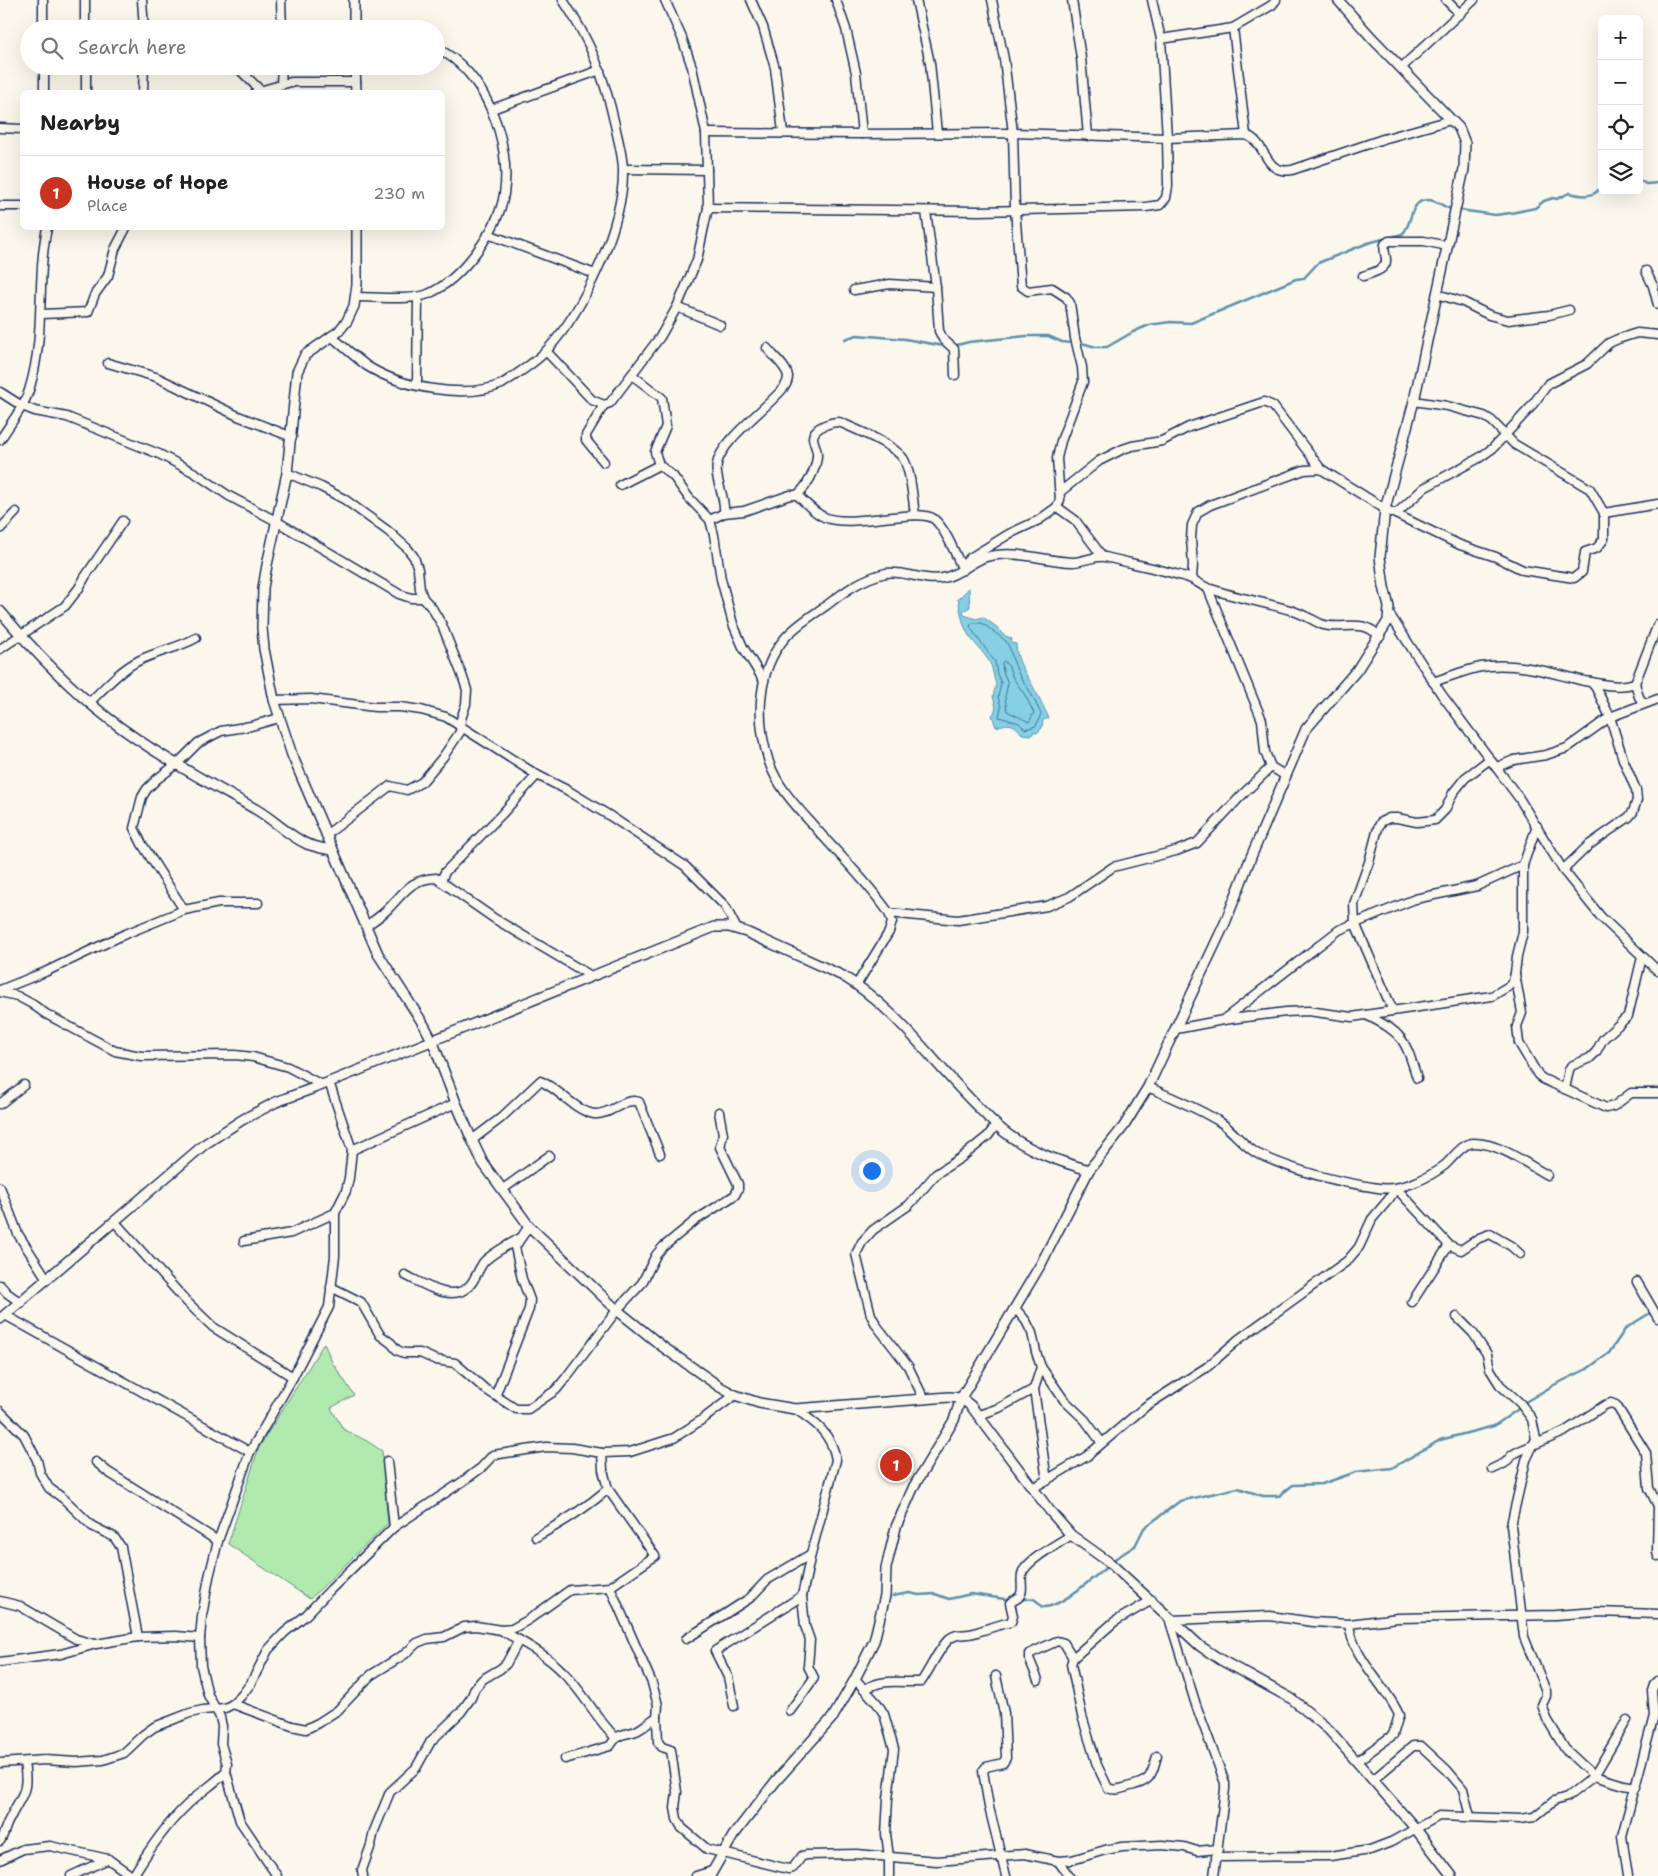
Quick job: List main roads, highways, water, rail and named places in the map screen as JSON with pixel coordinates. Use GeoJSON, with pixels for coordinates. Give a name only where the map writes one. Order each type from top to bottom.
{"type":"FeatureCollection","features":[{"type":"Feature","properties":{"kind":"water"},"geometry":{"type":"Polygon","coordinates":[[[969,588],[970,607],[963,611],[964,615],[976,619],[983,617],[998,628],[1002,634],[1012,639],[1011,643],[1016,644],[1020,663],[1049,718],[1043,720],[1042,728],[1037,733],[1034,731],[1032,735],[1022,734],[1016,727],[1010,724],[996,727],[992,715],[996,707],[993,697],[996,684],[991,666],[967,633],[958,599],[969,588]]]}},
{"type":"Feature","properties":{"kind":"waterway"},"geometry":{"type":"LineString","coordinates":[[1643,182],[1646,184],[1658,183]]}},
{"type":"Feature","properties":{"kind":"waterway"},"geometry":{"type":"LineString","coordinates":[[1460,210],[1495,215],[1511,213],[1535,208],[1544,201],[1553,198],[1557,199],[1569,193],[1588,195],[1596,193],[1598,190]]}},
{"type":"Feature","properties":{"kind":"waterway"},"geometry":{"type":"LineString","coordinates":[[1078,342],[1096,347],[1107,347],[1149,325],[1170,322],[1191,323],[1296,279],[1304,278],[1318,263],[1368,243],[1402,234],[1417,204],[1422,201],[1431,200],[1451,209]]}},
{"type":"Feature","properties":{"kind":"waterway"},"geometry":{"type":"LineString","coordinates":[[845,339],[857,335],[905,339],[949,347],[969,342],[1026,336],[1048,336],[1062,342],[1073,343]]}},
{"type":"Feature","properties":{"kind":"waterway"},"geometry":{"type":"LineString","coordinates":[[1113,1560],[1135,1546],[1144,1528],[1180,1501],[1238,1488],[1263,1496],[1279,1496],[1293,1485],[1322,1484],[1356,1472],[1392,1468],[1440,1440],[1494,1426],[1527,1401],[1587,1369],[1609,1353],[1626,1328],[1658,1308]]}},
{"type":"Feature","properties":{"kind":"waterway"},"geometry":{"type":"LineString","coordinates":[[1019,1600],[1032,1599],[1042,1607],[1058,1603],[1107,1567]]}},
{"type":"Feature","properties":{"kind":"waterway"},"geometry":{"type":"LineString","coordinates":[[893,1596],[909,1593],[919,1595],[935,1594],[949,1599],[971,1594],[1011,1600]]}},
{"type":"Feature","properties":{"kind":"place","name":"House of Hope"},"geometry":{"type":"Point","coordinates":[896,1465]}}]}
